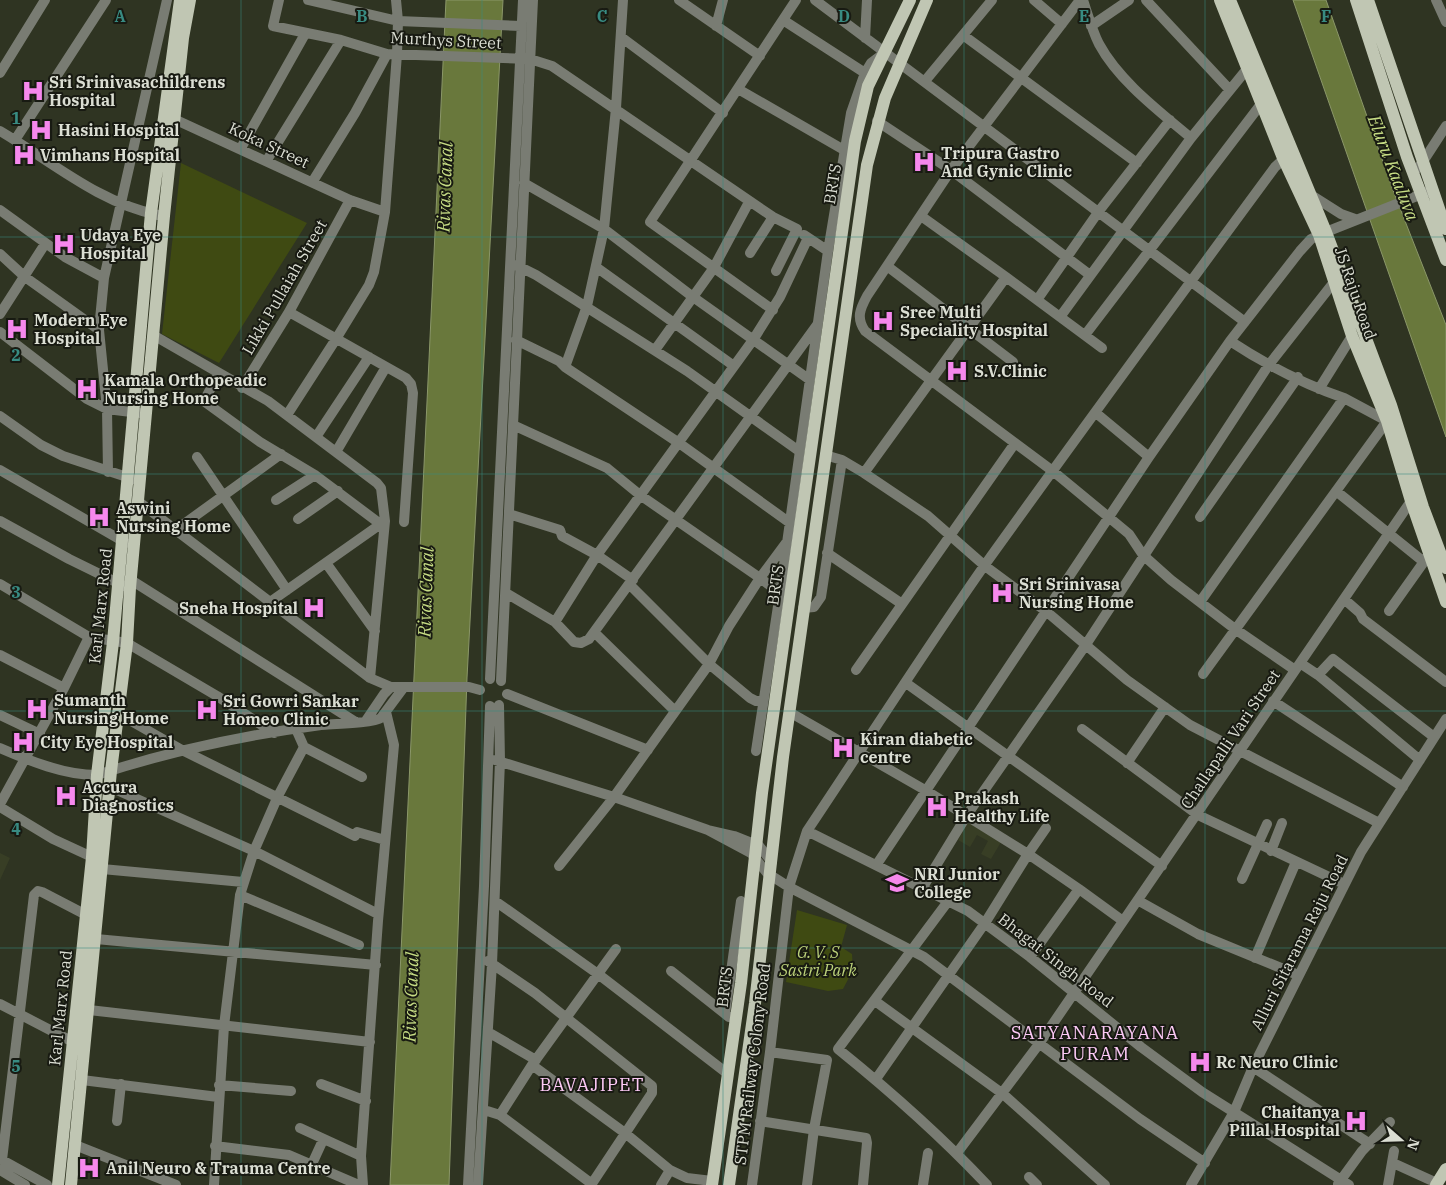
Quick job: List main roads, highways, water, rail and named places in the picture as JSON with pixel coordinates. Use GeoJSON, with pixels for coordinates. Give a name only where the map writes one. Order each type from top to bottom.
{"type":"FeatureCollection","features":[{"type":"Feature","properties":{"kind":"main road","name":"Karl Marx Road"},"geometry":{"type":"LineString","coordinates":[[71,1185],[96,939],[92,918],[92,857],[97,776],[113,642],[134,547],[139,502],[135,479],[134,413],[180,0]]}},
{"type":"Feature","properties":{"kind":"main road","name":"Karl Marx Road"},"geometry":{"type":"LineString","coordinates":[[58,1185],[73,1042],[92,918],[102,869],[117,713],[127,643],[127,584],[122,541],[147,413],[153,335],[157,215],[174,119],[183,38],[190,0]]}},
{"type":"Feature","properties":{"kind":"main road","name":"BRTS"},"geometry":{"type":"LineString","coordinates":[[712,1183],[852,156],[862,106],[872,76],[910,0]]}},
{"type":"Feature","properties":{"kind":"main road"},"geometry":{"type":"LineString","coordinates":[[729,1185],[755,1002],[804,608],[867,165],[877,121],[927,0]]}},
{"type":"Feature","properties":{"kind":"main road","name":"JS Raju Road"},"geometry":{"type":"LineString","coordinates":[[1220,0],[1261,104],[1311,196],[1334,282],[1352,336],[1386,421],[1427,557],[1446,602]]}},
{"type":"Feature","properties":{"kind":"main road","name":"JS Raju Road"},"geometry":{"type":"LineString","coordinates":[[1230,0],[1288,155],[1322,233],[1391,405],[1423,508],[1446,568]]}},
{"type":"Feature","properties":{"kind":"main road"},"geometry":{"type":"LineString","coordinates":[[1356,0],[1426,192],[1446,260]]}},
{"type":"Feature","properties":{"kind":"main road"},"geometry":{"type":"LineString","coordinates":[[1368,0],[1417,168]]}},
{"type":"Feature","properties":{"kind":"main road"},"geometry":{"type":"LineString","coordinates":[[1426,192],[1446,229]]}},
{"type":"Feature","properties":{"kind":"main road"},"geometry":{"type":"LineString","coordinates":[[1437,1184],[1446,1169]]}},
{"type":"Feature","properties":{"kind":"water","name":"Rivas Canal"},"geometry":{"type":"Polygon","coordinates":[[[446,0],[503,0],[467,678],[449,1185],[390,1185],[446,0]]]}},
{"type":"Feature","properties":{"kind":"water"},"geometry":{"type":"Polygon","coordinates":[[[1293,0],[1326,0],[1394,193],[1446,325],[1446,437],[1293,0]]]}},
{"type":"Feature","properties":{"kind":"place","name":"Sri Srinivasachildrens Hospital"},"geometry":{"type":"Point","coordinates":[33,91]}},
{"type":"Feature","properties":{"kind":"place","name":"Hasini Hospital"},"geometry":{"type":"Point","coordinates":[41,130]}},
{"type":"Feature","properties":{"kind":"place","name":"Vimhans Hospital"},"geometry":{"type":"Point","coordinates":[24,155]}},
{"type":"Feature","properties":{"kind":"place","name":"Tripura Gastro And Gynic Clinic"},"geometry":{"type":"Point","coordinates":[924,162]}},
{"type":"Feature","properties":{"kind":"place","name":"Udaya Eye Hospital"},"geometry":{"type":"Point","coordinates":[64,244]}},
{"type":"Feature","properties":{"kind":"place","name":"Sree Multi Speciality Hospital"},"geometry":{"type":"Point","coordinates":[883,321]}},
{"type":"Feature","properties":{"kind":"place","name":"Modern Eye Hospital"},"geometry":{"type":"Point","coordinates":[17,329]}},
{"type":"Feature","properties":{"kind":"place","name":"S.V.Clinic"},"geometry":{"type":"Point","coordinates":[957,371]}},
{"type":"Feature","properties":{"kind":"place","name":"Kamala Orthopeadic Nursing Home"},"geometry":{"type":"Point","coordinates":[87,389]}},
{"type":"Feature","properties":{"kind":"place","name":"Aswini Nursing Home"},"geometry":{"type":"Point","coordinates":[99,517]}},
{"type":"Feature","properties":{"kind":"place","name":"Sri Srinivasa Nursing Home"},"geometry":{"type":"Point","coordinates":[1002,593]}},
{"type":"Feature","properties":{"kind":"place","name":"Sneha Hospital"},"geometry":{"type":"Point","coordinates":[314,608]}},
{"type":"Feature","properties":{"kind":"place","name":"Sumanth Nursing Home"},"geometry":{"type":"Point","coordinates":[37,709]}},
{"type":"Feature","properties":{"kind":"place","name":"Sri Gowri Sankar Homeo Clinic"},"geometry":{"type":"Point","coordinates":[207,710]}},
{"type":"Feature","properties":{"kind":"place","name":"City Eye Hospital"},"geometry":{"type":"Point","coordinates":[23,742]}},
{"type":"Feature","properties":{"kind":"place","name":"Kiran diabetic centre"},"geometry":{"type":"Point","coordinates":[843,748]}},
{"type":"Feature","properties":{"kind":"place","name":"Accura Diagnostics"},"geometry":{"type":"Point","coordinates":[66,796]}},
{"type":"Feature","properties":{"kind":"place","name":"Prakash Healthy Life"},"geometry":{"type":"Point","coordinates":[937,807]}},
{"type":"Feature","properties":{"kind":"place","name":"NRI Junior College"},"geometry":{"type":"Point","coordinates":[897,883]}},
{"type":"Feature","properties":{"kind":"place","name":"Rc Neuro Clinic"},"geometry":{"type":"Point","coordinates":[1200,1062]}},
{"type":"Feature","properties":{"kind":"place","name":"Chaitanya Pillal Hospital"},"geometry":{"type":"Point","coordinates":[1356,1121]}},
{"type":"Feature","properties":{"kind":"place","name":"Anil Neuro & Trauma Centre"},"geometry":{"type":"Point","coordinates":[89,1168]}},
{"type":"Feature","properties":{"kind":"district","name":"SATYANARAYANA PURAM"},"geometry":{"type":"Point","coordinates":[1095,1043]}},
{"type":"Feature","properties":{"kind":"district","name":"BAVAJIPET"},"geometry":{"type":"Point","coordinates":[592,1085]}},
{"type":"Feature","properties":{"kind":"water label","name":"Eluru Kaaluva"},"geometry":{"type":"Point","coordinates":[1393,168]}},
{"type":"Feature","properties":{"kind":"park label","name":"G. V. S Sastri Park"},"geometry":{"type":"Point","coordinates":[818,961]}}]}
